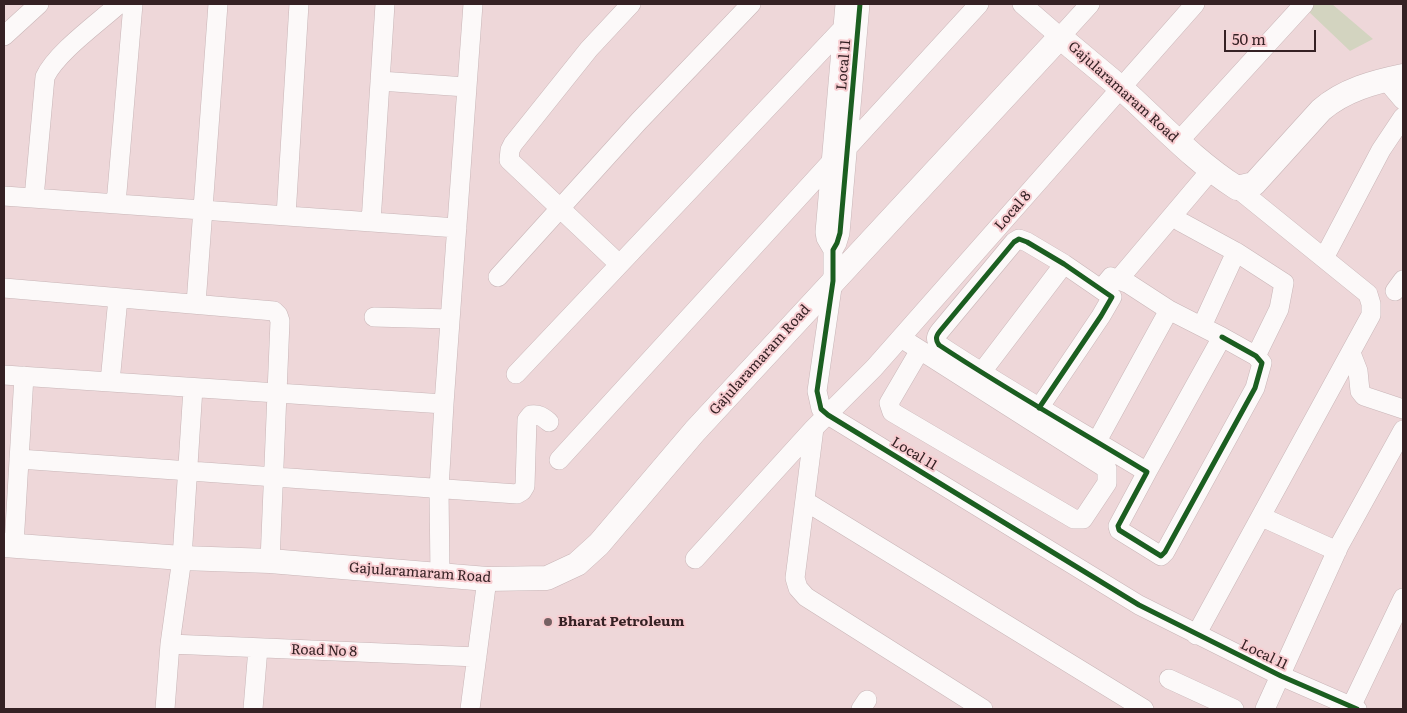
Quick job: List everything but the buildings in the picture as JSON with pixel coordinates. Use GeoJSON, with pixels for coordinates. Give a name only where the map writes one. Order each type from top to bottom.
{"type":"FeatureCollection","features":[{"type":"Feature","properties":{"kind":"main road","name":"Gajularamaram Road"},"geometry":{"type":"LineString","coordinates":[[9,545],[182,558],[270,561],[487,579],[547,578],[577,564],[599,544],[695,431],[1060,37],[1121,88],[1178,142],[1222,178]]}},
{"type":"Feature","properties":{"kind":"main road"},"geometry":{"type":"LineString","coordinates":[[1222,178],[1254,184],[1321,110],[1334,99],[1395,78]]}},
{"type":"Feature","properties":{"kind":"street"},"geometry":{"type":"LineString","coordinates":[[4,36],[39,4]]}},
{"type":"Feature","properties":{"kind":"street"},"geometry":{"type":"LineString","coordinates":[[34,198],[45,77],[50,67],[59,57],[119,4]]}},
{"type":"Feature","properties":{"kind":"street"},"geometry":{"type":"LineString","coordinates":[[116,204],[133,4]]}},
{"type":"Feature","properties":{"kind":"street"},"geometry":{"type":"LineString","coordinates":[[196,304],[218,4]]}},
{"type":"Feature","properties":{"kind":"street"},"geometry":{"type":"LineString","coordinates":[[286,216],[299,4]]}},
{"type":"Feature","properties":{"kind":"street"},"geometry":{"type":"LineString","coordinates":[[371,222],[385,4]]}},
{"type":"Feature","properties":{"kind":"street"},"geometry":{"type":"LineString","coordinates":[[440,575],[439,488],[444,404],[466,87],[474,4]]}},
{"type":"Feature","properties":{"kind":"street"},"geometry":{"type":"LineString","coordinates":[[619,264],[509,160],[512,144],[589,49],[631,4]]}},
{"type":"Feature","properties":{"kind":"street"},"geometry":{"type":"LineString","coordinates":[[498,277],[639,121],[751,4]]}},
{"type":"Feature","properties":{"kind":"street"},"geometry":{"type":"LineString","coordinates":[[848,147],[979,4]]}},
{"type":"Feature","properties":{"kind":"street"},"geometry":{"type":"LineString","coordinates":[[1022,4],[1060,37],[1090,4]]}},
{"type":"Feature","properties":{"kind":"street","name":"Local 8"},"geometry":{"type":"LineString","coordinates":[[695,559],[814,428],[901,338],[1195,4]]}},
{"type":"Feature","properties":{"kind":"street"},"geometry":{"type":"LineString","coordinates":[[1178,142],[1304,4]]}},
{"type":"Feature","properties":{"kind":"street","name":"Local 11"},"geometry":{"type":"LineString","coordinates":[[833,250],[840,234],[848,147],[842,121],[843,28],[857,5]]}},
{"type":"Feature","properties":{"kind":"street","name":"Local 11"},"geometry":{"type":"LineString","coordinates":[[857,5],[842,121],[831,162],[824,232],[833,250],[833,281],[817,391],[821,409],[1139,605],[1281,676],[1353,708]]}},
{"type":"Feature","properties":{"kind":"street"},"geometry":{"type":"LineString","coordinates":[[516,374],[843,28]]}},
{"type":"Feature","properties":{"kind":"street"},"geometry":{"type":"LineString","coordinates":[[1395,78],[1403,100]]}},
{"type":"Feature","properties":{"kind":"street"},"geometry":{"type":"LineString","coordinates":[[380,80],[466,87]]}},
{"type":"Feature","properties":{"kind":"street"},"geometry":{"type":"LineString","coordinates":[[1324,258],[1381,150],[1403,117]]}},
{"type":"Feature","properties":{"kind":"street"},"geometry":{"type":"LineString","coordinates":[[559,460],[831,162]]}},
{"type":"Feature","properties":{"kind":"street"},"geometry":{"type":"LineString","coordinates":[[1124,282],[1177,219],[1222,178],[1324,258],[1368,294],[1370,299],[1371,315],[1351,354],[1196,635]]}},
{"type":"Feature","properties":{"kind":"street"},"geometry":{"type":"LineString","coordinates":[[4,196],[457,228]]}},
{"type":"Feature","properties":{"kind":"street"},"geometry":{"type":"LineString","coordinates":[[1177,219],[1236,252],[1284,283],[1279,309],[1256,356]]}},
{"type":"Feature","properties":{"kind":"street"},"geometry":{"type":"LineString","coordinates":[[1039,408],[1101,316],[1112,296],[1064,264],[1019,239],[1014,242],[937,335],[936,341],[939,345],[981,373],[1039,408],[1097,441],[1147,472]]}},
{"type":"Feature","properties":{"kind":"street"},"geometry":{"type":"LineString","coordinates":[[1202,326],[1236,252]]}},
{"type":"Feature","properties":{"kind":"street"},"geometry":{"type":"LineString","coordinates":[[981,373],[1064,264]]}},
{"type":"Feature","properties":{"kind":"street"},"geometry":{"type":"LineString","coordinates":[[1101,289],[1111,277],[1124,282],[1169,310],[1202,326],[1222,337],[1256,356],[1262,363],[1254,388],[1161,556],[1119,530],[1118,526],[1222,337]]}},
{"type":"Feature","properties":{"kind":"street"},"geometry":{"type":"LineString","coordinates":[[4,288],[268,309],[278,315],[280,321],[278,393],[270,561]]}},
{"type":"Feature","properties":{"kind":"street"},"geometry":{"type":"LineString","coordinates":[[110,382],[118,298]]}},
{"type":"Feature","properties":{"kind":"street"},"geometry":{"type":"LineString","coordinates":[[1097,441],[1169,310]]}},
{"type":"Feature","properties":{"kind":"street"},"geometry":{"type":"LineString","coordinates":[[374,317],[450,319]]}},
{"type":"Feature","properties":{"kind":"street"},"geometry":{"type":"LineString","coordinates":[[901,338],[920,350],[1108,469],[1107,483],[1083,519],[1074,519],[892,412],[889,403],[920,350]]}},
{"type":"Feature","properties":{"kind":"street"},"geometry":{"type":"LineString","coordinates":[[1351,354],[1358,371],[1360,391],[1364,396],[1403,408]]}},
{"type":"Feature","properties":{"kind":"street"},"geometry":{"type":"LineString","coordinates":[[4,374],[444,404]]}},
{"type":"Feature","properties":{"kind":"street"},"geometry":{"type":"LineString","coordinates":[[9,545],[19,459],[24,376]]}},
{"type":"Feature","properties":{"kind":"street"},"geometry":{"type":"LineString","coordinates":[[165,709],[170,644],[182,558],[193,388]]}},
{"type":"Feature","properties":{"kind":"street"},"geometry":{"type":"LineString","coordinates":[[19,459],[517,494],[525,486],[528,420],[531,415],[536,414],[549,422]]}},
{"type":"Feature","properties":{"kind":"street"},"geometry":{"type":"LineString","coordinates":[[814,428],[795,578],[798,588],[806,597],[983,709]]}},
{"type":"Feature","properties":{"kind":"street"},"geometry":{"type":"LineString","coordinates":[[1266,709],[1337,551],[1403,430]]}},
{"type":"Feature","properties":{"kind":"street"},"geometry":{"type":"LineString","coordinates":[[805,501],[1144,709]]}},
{"type":"Feature","properties":{"kind":"street"},"geometry":{"type":"LineString","coordinates":[[1262,517],[1337,551]]}},
{"type":"Feature","properties":{"kind":"street"},"geometry":{"type":"LineString","coordinates":[[470,709],[487,579]]}},
{"type":"Feature","properties":{"kind":"street"},"geometry":{"type":"LineString","coordinates":[[1353,708],[1403,598]]}},
{"type":"Feature","properties":{"kind":"street","name":"Road No 8"},"geometry":{"type":"LineString","coordinates":[[170,644],[477,657]]}},
{"type":"Feature","properties":{"kind":"street"},"geometry":{"type":"LineString","coordinates":[[252,709],[258,648]]}},
{"type":"Feature","properties":{"kind":"street"},"geometry":{"type":"LineString","coordinates":[[1169,680],[1234,709]]}},
{"type":"Feature","properties":{"kind":"green space"},"geometry":{"type":"Polygon","coordinates":[[[1315,4],[1332,4],[1373,39],[1350,51],[1307,10],[1315,4]]]}},
{"type":"Feature","properties":{"kind":"cycle path"},"geometry":{"type":"LineString","coordinates":[[860,4],[840,233],[833,250],[833,281],[817,391],[821,409],[1139,605],[1281,676],[1357,709]]}},
{"type":"Feature","properties":{"kind":"cycle path"},"geometry":{"type":"LineString","coordinates":[[1039,408],[1101,316],[1112,297],[1064,264],[1019,239],[1014,242],[940,331],[936,338],[938,343],[990,378],[1017,394],[1043,410],[1147,472],[1118,526],[1119,530],[1161,556],[1165,552],[1255,388],[1262,363],[1256,356],[1222,337]]}},
{"type":"Feature","properties":{"kind":"place","name":"Bharat Petroleum"},"geometry":{"type":"Point","coordinates":[548,622]}}]}
